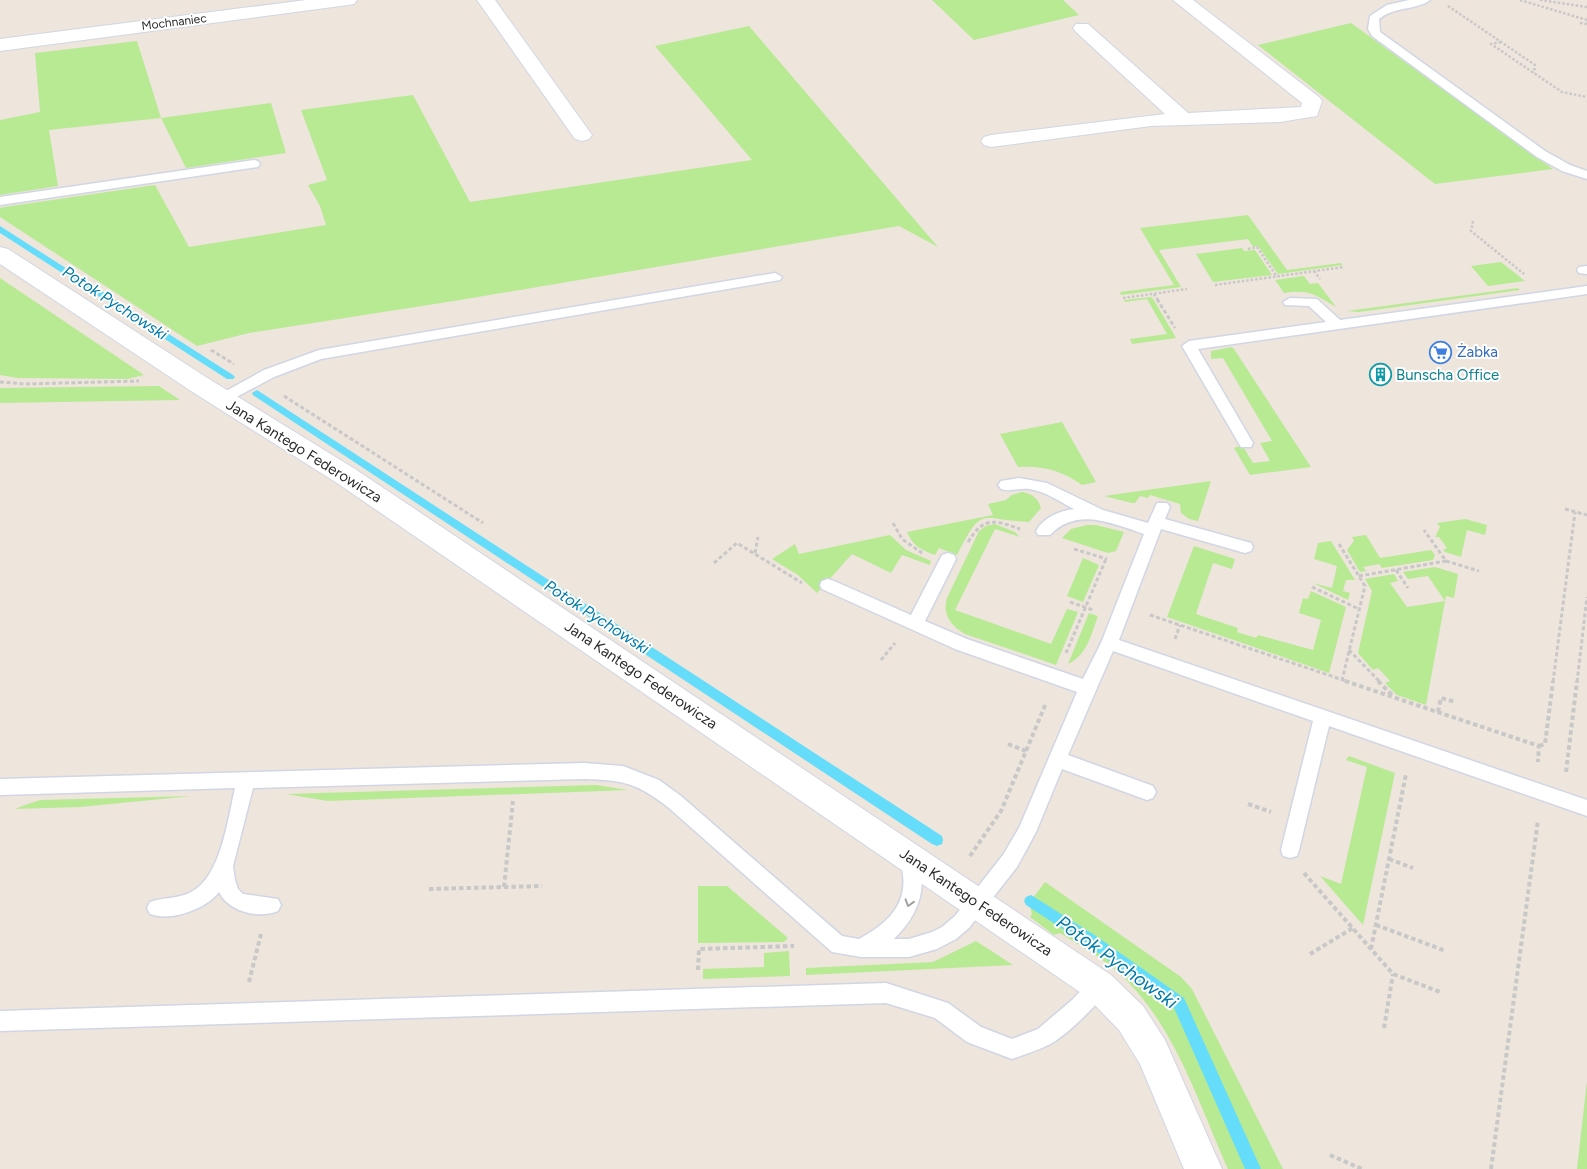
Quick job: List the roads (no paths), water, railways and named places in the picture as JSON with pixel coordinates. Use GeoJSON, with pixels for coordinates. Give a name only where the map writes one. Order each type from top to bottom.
{"type":"FeatureCollection","features":[{"type":"Feature","properties":{"kind":"street","name":"Mochnaniec"},"geometry":{"type":"LineString","coordinates":[[0,45],[348,0]]}},
{"type":"Feature","properties":{"kind":"street"},"geometry":{"type":"LineString","coordinates":[[486,0],[582,135]]}},
{"type":"Feature","properties":{"kind":"street"},"geometry":{"type":"LineString","coordinates":[[991,141],[1151,120],[1280,116],[1310,112],[1312,101],[1182,0]]}},
{"type":"Feature","properties":{"kind":"street"},"geometry":{"type":"LineString","coordinates":[[1082,28],[1183,119]]}},
{"type":"Feature","properties":{"kind":"street","name":"Jana Kantego Federowicza"},"geometry":{"type":"LineString","coordinates":[[0,254],[222,399],[346,476],[1099,986],[1131,1018],[1153,1052],[1203,1169]]}},
{"type":"Feature","properties":{"kind":"lane"},"geometry":{"type":"LineString","coordinates":[[1425,0],[1379,13],[1374,18],[1372,24],[1376,34],[1542,154],[1566,168],[1587,175]]}},
{"type":"Feature","properties":{"kind":"lane"},"geometry":{"type":"LineString","coordinates":[[0,201],[254,164]]}},
{"type":"Feature","properties":{"kind":"lane"},"geometry":{"type":"LineString","coordinates":[[222,399],[256,378],[285,365],[319,355],[774,277]]}},
{"type":"Feature","properties":{"kind":"lane"},"geometry":{"type":"LineString","coordinates":[[1246,443],[1189,346],[1587,290]]}},
{"type":"Feature","properties":{"kind":"lane"},"geometry":{"type":"LineString","coordinates":[[1290,302],[1312,302],[1337,324]]}},
{"type":"Feature","properties":{"kind":"lane"},"geometry":{"type":"LineString","coordinates":[[1006,486],[1021,482],[1042,486],[1082,507],[1101,514]]}},
{"type":"Feature","properties":{"kind":"lane"},"geometry":{"type":"LineString","coordinates":[[1044,531],[1050,524],[1066,517],[1101,514],[1157,520],[1245,547]]}},
{"type":"Feature","properties":{"kind":"lane"},"geometry":{"type":"LineString","coordinates":[[0,787],[584,771],[630,774],[641,778],[664,794],[839,945],[893,950],[924,946],[950,933],[978,903],[1028,832],[1087,688],[1109,643],[1157,520]]}},
{"type":"Feature","properties":{"kind":"lane"},"geometry":{"type":"LineString","coordinates":[[915,624],[947,560]]}},
{"type":"Feature","properties":{"kind":"lane"},"geometry":{"type":"LineString","coordinates":[[828,585],[961,644],[1087,688]]}},
{"type":"Feature","properties":{"kind":"lane"},"geometry":{"type":"LineString","coordinates":[[1109,643],[1587,807]]}},
{"type":"Feature","properties":{"kind":"lane"},"geometry":{"type":"LineString","coordinates":[[1290,850],[1322,717]]}},
{"type":"Feature","properties":{"kind":"lane"},"geometry":{"type":"LineString","coordinates":[[1058,759],[1148,792]]}},
{"type":"Feature","properties":{"kind":"lane"},"geometry":{"type":"LineString","coordinates":[[157,908],[181,906],[207,894],[214,886],[224,866],[246,780]]}},
{"type":"Feature","properties":{"kind":"lane"},"geometry":{"type":"LineString","coordinates":[[861,948],[893,929],[905,914],[913,888],[912,871],[907,856]]}},
{"type":"Feature","properties":{"kind":"lane"},"geometry":{"type":"LineString","coordinates":[[224,866],[226,888],[234,899],[246,904],[271,905]]}},
{"type":"Feature","properties":{"kind":"lane"},"geometry":{"type":"LineString","coordinates":[[0,1021],[886,993],[941,1010],[974,1035],[1012,1049],[1046,1036],[1080,1007],[1099,986]]}},
{"type":"Feature","properties":{"kind":"waterway","name":"Potok Pychowski"},"geometry":{"type":"LineString","coordinates":[[0,229],[230,377]]}},
{"type":"Feature","properties":{"kind":"waterway","name":"Potok Pychowski"},"geometry":{"type":"LineString","coordinates":[[257,393],[937,840]]}},
{"type":"Feature","properties":{"kind":"waterway","name":"Potok Pychowski"},"geometry":{"type":"LineString","coordinates":[[1031,901],[1091,940],[1179,1003],[1253,1169]]}},
{"type":"Feature","properties":{"kind":"place","name":"Żabka"},"geometry":{"type":"Point","coordinates":[1441,352]}},
{"type":"Feature","properties":{"kind":"place","name":"Bunscha Office"},"geometry":{"type":"Point","coordinates":[1380,375]}}]}
